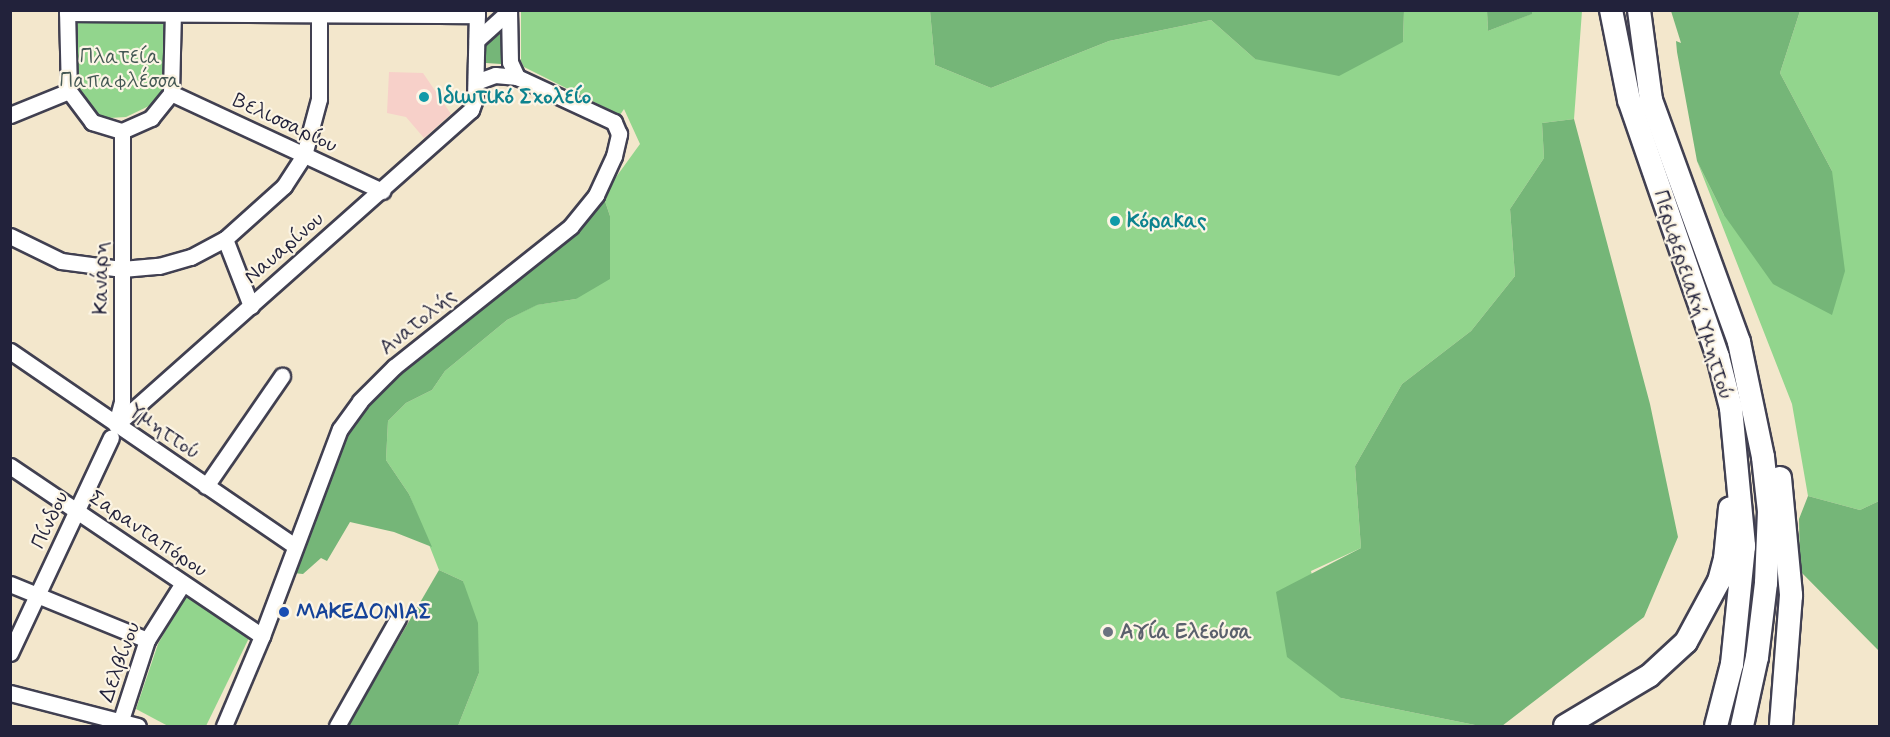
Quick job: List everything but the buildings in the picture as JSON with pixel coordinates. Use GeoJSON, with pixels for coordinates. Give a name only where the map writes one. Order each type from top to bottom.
{"type":"FeatureCollection","features":[{"type":"Feature","properties":{"kind":"highway","name":"Περιφερειακή Υμηττού"},"geometry":{"type":"LineString","coordinates":[[1611,10],[1629,100],[1718,357],[1731,408],[1744,546],[1732,664],[1716,726]]}},
{"type":"Feature","properties":{"kind":"highway","name":"Περιφερειακή Υμηττού"},"geometry":{"type":"LineString","coordinates":[[1639,10],[1651,100],[1739,342],[1755,413],[1769,511],[1762,622],[1742,726]]}},
{"type":"Feature","properties":{"kind":"highway"},"geometry":{"type":"LineString","coordinates":[[1739,342],[1766,410],[1785,515],[1791,605],[1781,726]]}},
{"type":"Feature","properties":{"kind":"highway"},"geometry":{"type":"LineString","coordinates":[[1565,726],[1656,670],[1686,642],[1711,603],[1725,559],[1729,534],[1731,408]]}},
{"type":"Feature","properties":{"kind":"street"},"geometry":{"type":"LineString","coordinates":[[173,12],[171,93],[151,118],[122,131],[93,122],[69,91],[67,12],[173,12],[319,13],[477,23],[509,11],[510,62],[517,77]]}},
{"type":"Feature","properties":{"kind":"street"},"geometry":{"type":"LineString","coordinates":[[10,236],[62,261],[122,269],[159,266],[191,257],[225,239],[284,186],[304,155],[319,99],[319,13]]}},
{"type":"Feature","properties":{"kind":"street"},"geometry":{"type":"LineString","coordinates":[[476,82],[477,23]]}},
{"type":"Feature","properties":{"kind":"street"},"geometry":{"type":"LineString","coordinates":[[476,58],[485,68],[499,68],[510,62]]}},
{"type":"Feature","properties":{"kind":"street","name":"Ανατολής"},"geometry":{"type":"LineString","coordinates":[[224,726],[262,636],[326,458],[340,429],[360,401],[394,367],[571,226],[596,195],[610,166],[619,134],[614,122],[517,77],[495,75],[476,82]]}},
{"type":"Feature","properties":{"kind":"street","name":"Ναυαρίνου"},"geometry":{"type":"LineString","coordinates":[[113,431],[471,110],[475,99],[476,82]]}},
{"type":"Feature","properties":{"kind":"street"},"geometry":{"type":"LineString","coordinates":[[10,115],[69,91]]}},
{"type":"Feature","properties":{"kind":"street","name":"Βελισσαρίου"},"geometry":{"type":"LineString","coordinates":[[171,93],[382,191]]}},
{"type":"Feature","properties":{"kind":"street","name":"Κανάρη"},"geometry":{"type":"LineString","coordinates":[[113,431],[122,401],[122,131]]}},
{"type":"Feature","properties":{"kind":"street"},"geometry":{"type":"LineString","coordinates":[[225,239],[250,306]]}},
{"type":"Feature","properties":{"kind":"street","name":"Υμηττού"},"geometry":{"type":"LineString","coordinates":[[10,351],[113,431],[206,486],[295,546]]}},
{"type":"Feature","properties":{"kind":"street"},"geometry":{"type":"LineString","coordinates":[[206,486],[282,376]]}},
{"type":"Feature","properties":{"kind":"street","name":"Πίνδου"},"geometry":{"type":"LineString","coordinates":[[10,653],[113,431]]}},
{"type":"Feature","properties":{"kind":"street","name":"Σαρανταπόρου"},"geometry":{"type":"LineString","coordinates":[[10,466],[262,636]]}},
{"type":"Feature","properties":{"kind":"street","name":"Δελβίνου"},"geometry":{"type":"LineString","coordinates":[[120,723],[147,640],[183,583]]}},
{"type":"Feature","properties":{"kind":"street"},"geometry":{"type":"LineString","coordinates":[[10,584],[147,640]]}},
{"type":"Feature","properties":{"kind":"street"},"geometry":{"type":"LineString","coordinates":[[337,726],[398,618]]}},
{"type":"Feature","properties":{"kind":"street"},"geometry":{"type":"LineString","coordinates":[[10,693],[138,726]]}},
{"type":"Feature","properties":{"kind":"shaded area"},"geometry":{"type":"Polygon","coordinates":[[[389,72],[423,73],[451,114],[424,138],[406,117],[387,113],[389,72]]]}},
{"type":"Feature","properties":{"kind":"green space"},"geometry":{"type":"Polygon","coordinates":[[[1404,10],[1403,42],[1339,76],[1255,59],[1211,20],[1109,41],[991,88],[935,65],[930,11],[1404,10]]]}},
{"type":"Feature","properties":{"kind":"green space"},"geometry":{"type":"Polygon","coordinates":[[[1487,10],[1532,11],[1532,14],[1488,31],[1487,10]]]}},
{"type":"Feature","properties":{"kind":"green space"},"geometry":{"type":"Polygon","coordinates":[[[521,11],[930,11],[935,65],[991,88],[1109,41],[1211,20],[1255,59],[1403,42],[1404,11],[1487,11],[1488,31],[1531,14],[1532,11],[1582,11],[1574,119],[1542,123],[1544,158],[1510,209],[1515,276],[1471,331],[1402,384],[1355,466],[1361,548],[1311,571],[1341,698],[1480,726],[458,726],[479,673],[463,581],[439,570],[409,494],[386,460],[388,421],[406,403],[432,390],[445,371],[507,320],[536,305],[576,299],[610,233],[610,216],[603,195],[640,144],[624,109],[620,115],[524,67],[521,61],[521,11]]]}},
{"type":"Feature","properties":{"kind":"green space"},"geometry":{"type":"Polygon","coordinates":[[[1671,11],[1800,11],[1780,73],[1832,171],[1845,271],[1832,315],[1773,284],[1724,215],[1697,161],[1676,41],[1681,43],[1671,11]]]}},
{"type":"Feature","properties":{"kind":"green space"},"geometry":{"type":"Polygon","coordinates":[[[1800,11],[1879,11],[1879,501],[1860,510],[1808,496],[1792,404],[1697,161],[1724,215],[1832,171],[1780,73],[1800,11]]]}},
{"type":"Feature","properties":{"kind":"green space","name":"Πλατεία Παπαφλέσσα"},"geometry":{"type":"Polygon","coordinates":[[[166,21],[167,81],[160,95],[151,105],[126,117],[109,118],[98,114],[80,95],[73,75],[74,22],[166,21]]]}},
{"type":"Feature","properties":{"kind":"green space"},"geometry":{"type":"Polygon","coordinates":[[[502,22],[507,60],[501,64],[486,63],[480,57],[480,47],[502,22]]]}},
{"type":"Feature","properties":{"kind":"green space"},"geometry":{"type":"Polygon","coordinates":[[[1574,119],[1650,404],[1678,537],[1644,617],[1502,726],[1480,726],[1341,698],[1287,657],[1276,592],[1361,548],[1355,466],[1402,384],[1471,331],[1515,276],[1510,209],[1544,158],[1542,123],[1574,119]]]}},
{"type":"Feature","properties":{"kind":"green space"},"geometry":{"type":"Polygon","coordinates":[[[603,195],[610,216],[610,279],[576,299],[537,305],[507,320],[445,371],[432,390],[406,403],[388,421],[386,460],[409,494],[432,547],[394,532],[350,522],[327,561],[321,558],[303,574],[293,573],[328,462],[358,410],[398,370],[572,233],[603,195]]]}},
{"type":"Feature","properties":{"kind":"green space"},"geometry":{"type":"Polygon","coordinates":[[[1808,496],[1860,510],[1879,501],[1879,651],[1800,571],[1799,519],[1808,496]]]}},
{"type":"Feature","properties":{"kind":"green space"},"geometry":{"type":"Polygon","coordinates":[[[439,570],[463,581],[478,623],[479,673],[458,726],[348,726],[439,570]]]}},
{"type":"Feature","properties":{"kind":"green space"},"geometry":{"type":"Polygon","coordinates":[[[187,593],[249,638],[206,726],[168,726],[136,709],[158,644],[187,593]]]}},
{"type":"Feature","properties":{"kind":"place","name":"Ιδιωτικό Σχολείο"},"geometry":{"type":"Point","coordinates":[424,97]}},
{"type":"Feature","properties":{"kind":"place","name":"Κόρακας"},"geometry":{"type":"Point","coordinates":[1115,221]}},
{"type":"Feature","properties":{"kind":"place","name":"ΜΑΚΕΔΟΝΙΑΣ"},"geometry":{"type":"Point","coordinates":[284,612]}},
{"type":"Feature","properties":{"kind":"place","name":"Αγία Ελεούσα"},"geometry":{"type":"Point","coordinates":[1108,632]}}]}
